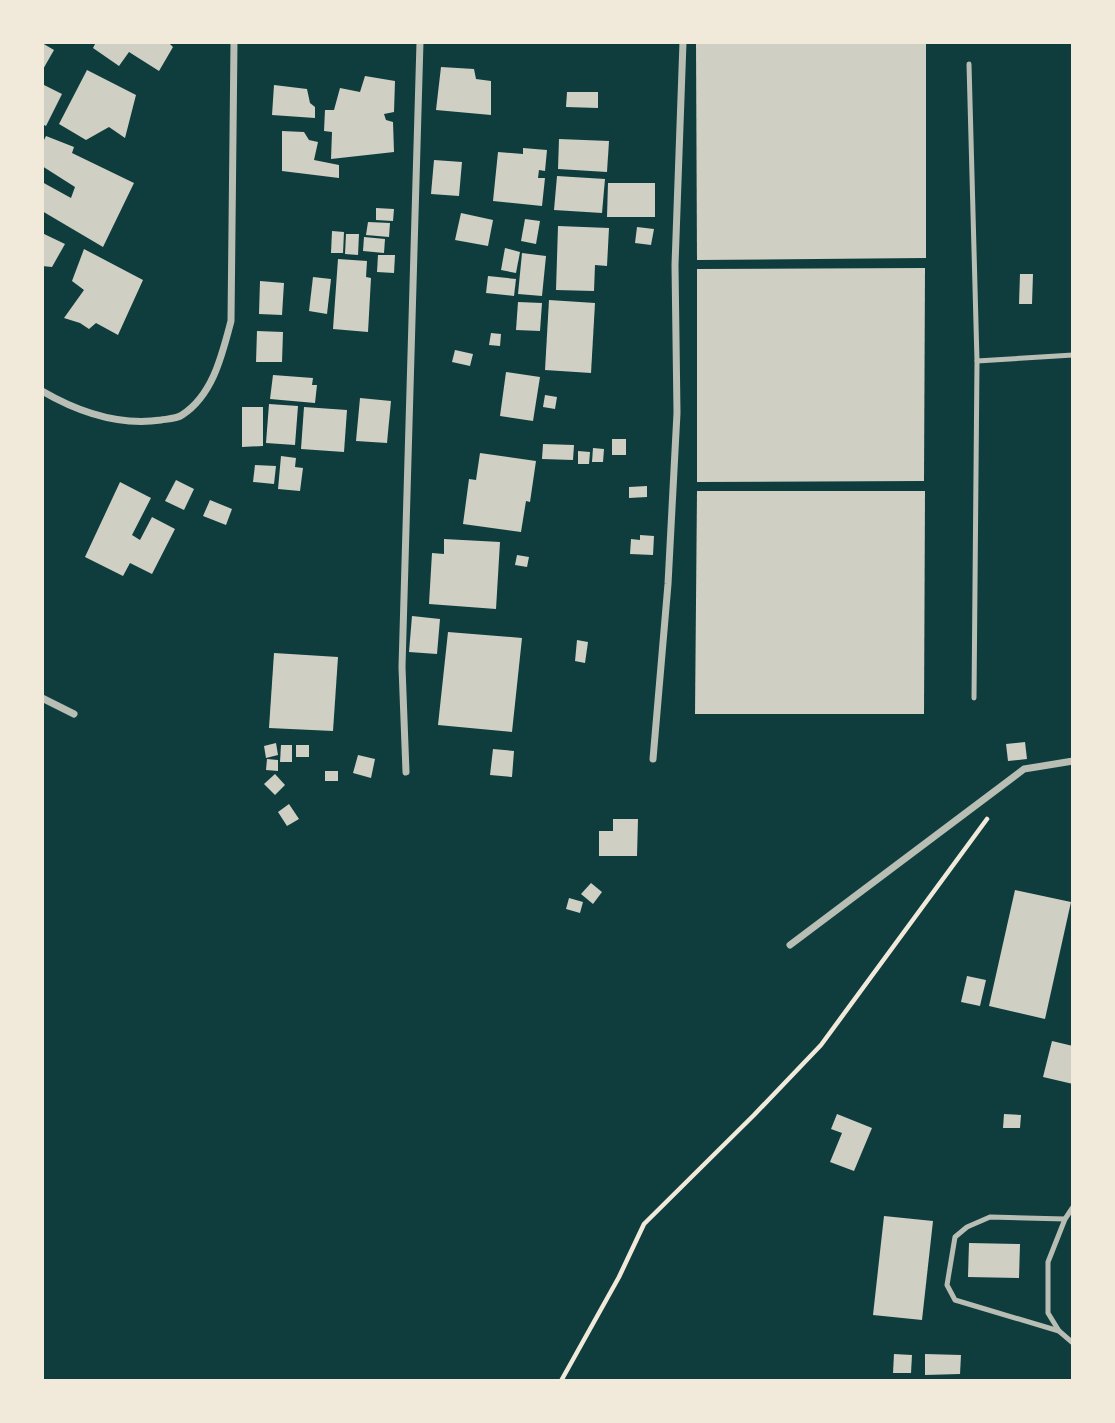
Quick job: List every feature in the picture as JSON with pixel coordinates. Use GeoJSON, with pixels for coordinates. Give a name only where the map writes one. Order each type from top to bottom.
{"type":"FeatureCollection","features":[{"type":"Feature","properties":{"kind":"street"},"geometry":{"type":"LineString","coordinates":[[42,391],[70,407],[107,418],[144,422],[180,416],[207,390],[222,357],[230,321],[234,42]]}},
{"type":"Feature","properties":{"kind":"street"},"geometry":{"type":"LineString","coordinates":[[406,772],[402,667],[420,42]]}},
{"type":"Feature","properties":{"kind":"street"},"geometry":{"type":"LineString","coordinates":[[653,759],[668,584],[677,413],[674,265],[683,42]]}},
{"type":"Feature","properties":{"kind":"street"},"geometry":{"type":"LineString","coordinates":[[42,698],[74,714]]}},
{"type":"Feature","properties":{"kind":"street"},"geometry":{"type":"LineString","coordinates":[[790,945],[1024,768],[1073,761]]}},
{"type":"Feature","properties":{"kind":"lane"},"geometry":{"type":"LineString","coordinates":[[969,64],[977,361],[974,698]]}},
{"type":"Feature","properties":{"kind":"lane"},"geometry":{"type":"LineString","coordinates":[[977,361],[1073,355]]}},
{"type":"Feature","properties":{"kind":"lane"},"geometry":{"type":"LineString","coordinates":[[1073,1207],[1065,1219],[1048,1262],[1048,1313],[1059,1331],[1073,1343]]}},
{"type":"Feature","properties":{"kind":"lane"},"geometry":{"type":"LineString","coordinates":[[1059,1331],[955,1300],[947,1285],[955,1237],[967,1227],[990,1217],[1065,1219]]}},
{"type":"Feature","properties":{"kind":"path"},"geometry":{"type":"LineString","coordinates":[[561,1381],[619,1277],[644,1224],[821,1045],[992,813]]}},
{"type":"Feature","properties":{"kind":"building"},"geometry":{"type":"Polygon","coordinates":[[[96,42],[168,42],[173,47],[159,71],[129,52],[119,66],[93,48],[96,42]]]}},
{"type":"Feature","properties":{"kind":"building"},"geometry":{"type":"Polygon","coordinates":[[[696,42],[926,42],[926,258],[697,260],[696,42]]]}},
{"type":"Feature","properties":{"kind":"building"},"geometry":{"type":"Polygon","coordinates":[[[42,43],[54,50],[42,71],[42,43]]]}},
{"type":"Feature","properties":{"kind":"building"},"geometry":{"type":"Polygon","coordinates":[[[441,67],[474,69],[476,79],[491,81],[491,115],[436,110],[441,67]]]}},
{"type":"Feature","properties":{"kind":"building"},"geometry":{"type":"Polygon","coordinates":[[[87,70],[136,95],[125,138],[109,127],[86,140],[59,124],[87,70]]]}},
{"type":"Feature","properties":{"kind":"building"},"geometry":{"type":"Polygon","coordinates":[[[365,76],[395,81],[394,112],[384,114],[386,120],[393,122],[394,152],[331,159],[332,132],[324,131],[325,110],[334,110],[340,88],[360,92],[365,76]]]}},
{"type":"Feature","properties":{"kind":"building"},"geometry":{"type":"Polygon","coordinates":[[[42,84],[62,94],[46,126],[42,124],[42,84]]]}},
{"type":"Feature","properties":{"kind":"building"},"geometry":{"type":"Polygon","coordinates":[[[274,85],[307,89],[310,103],[315,107],[315,118],[272,115],[274,85]]]}},
{"type":"Feature","properties":{"kind":"building"},"geometry":{"type":"Polygon","coordinates":[[[567,92],[598,92],[598,108],[566,107],[567,92]]]}},
{"type":"Feature","properties":{"kind":"building"},"geometry":{"type":"Polygon","coordinates":[[[282,131],[304,132],[309,140],[318,142],[314,160],[339,165],[339,178],[282,171],[282,131]]]}},
{"type":"Feature","properties":{"kind":"building"},"geometry":{"type":"Polygon","coordinates":[[[46,136],[74,147],[72,153],[134,183],[103,247],[42,211],[42,182],[71,198],[75,187],[42,166],[42,144],[46,136]]]}},
{"type":"Feature","properties":{"kind":"building"},"geometry":{"type":"Polygon","coordinates":[[[559,139],[609,141],[607,172],[558,169],[559,139]]]}},
{"type":"Feature","properties":{"kind":"building"},"geometry":{"type":"Polygon","coordinates":[[[523,148],[547,150],[545,171],[539,170],[538,178],[545,178],[542,206],[493,201],[498,152],[523,154],[523,148]]]}},
{"type":"Feature","properties":{"kind":"building"},"geometry":{"type":"Polygon","coordinates":[[[434,160],[462,162],[459,196],[431,194],[434,160]]]}},
{"type":"Feature","properties":{"kind":"building"},"geometry":{"type":"Polygon","coordinates":[[[557,176],[605,179],[602,213],[554,210],[557,176]]]}},
{"type":"Feature","properties":{"kind":"building"},"geometry":{"type":"Polygon","coordinates":[[[608,183],[655,183],[655,217],[607,217],[608,183]]]}},
{"type":"Feature","properties":{"kind":"building"},"geometry":{"type":"Polygon","coordinates":[[[376,208],[394,209],[393,221],[376,220],[376,208]]]}},
{"type":"Feature","properties":{"kind":"building"},"geometry":{"type":"Polygon","coordinates":[[[461,213],[493,220],[488,246],[455,240],[461,213]]]}},
{"type":"Feature","properties":{"kind":"building"},"geometry":{"type":"Polygon","coordinates":[[[525,219],[540,221],[536,244],[521,241],[525,219]]]}},
{"type":"Feature","properties":{"kind":"building"},"geometry":{"type":"Polygon","coordinates":[[[368,222],[390,223],[389,237],[366,235],[368,222]]]}},
{"type":"Feature","properties":{"kind":"building"},"geometry":{"type":"Polygon","coordinates":[[[558,226],[609,228],[607,266],[595,265],[594,291],[556,290],[558,226]]]}},
{"type":"Feature","properties":{"kind":"building"},"geometry":{"type":"Polygon","coordinates":[[[637,227],[654,229],[651,245],[635,243],[637,227]]]}},
{"type":"Feature","properties":{"kind":"building"},"geometry":{"type":"Polygon","coordinates":[[[332,231],[344,232],[343,253],[331,253],[332,231]]]}},
{"type":"Feature","properties":{"kind":"building"},"geometry":{"type":"Polygon","coordinates":[[[42,233],[65,244],[52,267],[42,266],[42,233]]]}},
{"type":"Feature","properties":{"kind":"building"},"geometry":{"type":"Polygon","coordinates":[[[346,234],[359,234],[358,255],[345,254],[346,234]]]}},
{"type":"Feature","properties":{"kind":"building"},"geometry":{"type":"Polygon","coordinates":[[[364,237],[385,239],[384,253],[363,251],[364,237]]]}},
{"type":"Feature","properties":{"kind":"building"},"geometry":{"type":"Polygon","coordinates":[[[505,248],[520,252],[516,273],[501,270],[505,248]]]}},
{"type":"Feature","properties":{"kind":"building"},"geometry":{"type":"Polygon","coordinates":[[[84,249],[143,280],[118,335],[96,323],[89,329],[64,318],[84,290],[72,281],[84,249]]]}},
{"type":"Feature","properties":{"kind":"building"},"geometry":{"type":"Polygon","coordinates":[[[522,253],[546,256],[542,296],[518,294],[522,253]]]}},
{"type":"Feature","properties":{"kind":"building"},"geometry":{"type":"Polygon","coordinates":[[[378,255],[395,255],[394,273],[377,272],[378,255]]]}},
{"type":"Feature","properties":{"kind":"building"},"geometry":{"type":"Polygon","coordinates":[[[338,259],[367,261],[366,277],[371,278],[368,332],[333,329],[338,259]]]}},
{"type":"Feature","properties":{"kind":"building"},"geometry":{"type":"Polygon","coordinates":[[[925,268],[924,481],[697,482],[697,269],[925,268]]]}},
{"type":"Feature","properties":{"kind":"building"},"geometry":{"type":"Polygon","coordinates":[[[1020,274],[1033,274],[1032,304],[1019,304],[1020,274]]]}},
{"type":"Feature","properties":{"kind":"building"},"geometry":{"type":"Polygon","coordinates":[[[488,276],[516,279],[514,296],[486,293],[488,276]]]}},
{"type":"Feature","properties":{"kind":"building"},"geometry":{"type":"Polygon","coordinates":[[[313,277],[331,279],[327,314],[309,311],[313,277]]]}},
{"type":"Feature","properties":{"kind":"building"},"geometry":{"type":"Polygon","coordinates":[[[260,281],[284,283],[282,315],[259,314],[260,281]]]}},
{"type":"Feature","properties":{"kind":"building"},"geometry":{"type":"Polygon","coordinates":[[[549,300],[595,303],[591,373],[545,370],[549,300]]]}},
{"type":"Feature","properties":{"kind":"building"},"geometry":{"type":"Polygon","coordinates":[[[518,302],[542,303],[540,331],[516,330],[518,302]]]}},
{"type":"Feature","properties":{"kind":"building"},"geometry":{"type":"Polygon","coordinates":[[[257,331],[283,332],[282,362],[256,362],[257,331]]]}},
{"type":"Feature","properties":{"kind":"building"},"geometry":{"type":"Polygon","coordinates":[[[491,333],[501,334],[500,346],[489,345],[491,333]]]}},
{"type":"Feature","properties":{"kind":"building"},"geometry":{"type":"Polygon","coordinates":[[[455,350],[473,354],[470,366],[452,362],[455,350]]]}},
{"type":"Feature","properties":{"kind":"building"},"geometry":{"type":"Polygon","coordinates":[[[506,372],[540,377],[533,421],[500,416],[506,372]]]}},
{"type":"Feature","properties":{"kind":"building"},"geometry":{"type":"Polygon","coordinates":[[[273,375],[313,378],[312,385],[317,385],[315,403],[270,399],[273,375]]]}},
{"type":"Feature","properties":{"kind":"building"},"geometry":{"type":"Polygon","coordinates":[[[545,395],[557,397],[555,409],[543,407],[545,395]]]}},
{"type":"Feature","properties":{"kind":"building"},"geometry":{"type":"Polygon","coordinates":[[[360,398],[391,401],[387,443],[356,441],[360,398]]]}},
{"type":"Feature","properties":{"kind":"building"},"geometry":{"type":"Polygon","coordinates":[[[269,404],[298,406],[295,445],[266,443],[269,404]]]}},
{"type":"Feature","properties":{"kind":"building"},"geometry":{"type":"Polygon","coordinates":[[[242,407],[263,407],[263,446],[242,447],[242,407]]]}},
{"type":"Feature","properties":{"kind":"building"},"geometry":{"type":"Polygon","coordinates":[[[304,407],[347,410],[344,452],[301,449],[304,407]]]}},
{"type":"Feature","properties":{"kind":"building"},"geometry":{"type":"Polygon","coordinates":[[[612,439],[626,439],[626,455],[612,455],[612,439]]]}},
{"type":"Feature","properties":{"kind":"building"},"geometry":{"type":"Polygon","coordinates":[[[543,444],[574,445],[573,460],[542,459],[543,444]]]}},
{"type":"Feature","properties":{"kind":"building"},"geometry":{"type":"Polygon","coordinates":[[[593,448],[604,449],[603,462],[592,462],[593,448]]]}},
{"type":"Feature","properties":{"kind":"building"},"geometry":{"type":"Polygon","coordinates":[[[578,451],[590,452],[589,464],[578,464],[578,451]]]}},
{"type":"Feature","properties":{"kind":"building"},"geometry":{"type":"Polygon","coordinates":[[[480,453],[536,461],[530,502],[526,501],[521,532],[463,524],[469,479],[476,480],[480,453]]]}},
{"type":"Feature","properties":{"kind":"building"},"geometry":{"type":"Polygon","coordinates":[[[281,456],[296,458],[295,467],[303,468],[300,491],[278,489],[281,456]]]}},
{"type":"Feature","properties":{"kind":"building"},"geometry":{"type":"Polygon","coordinates":[[[255,465],[276,466],[274,484],[253,482],[255,465]]]}},
{"type":"Feature","properties":{"kind":"building"},"geometry":{"type":"Polygon","coordinates":[[[176,480],[194,489],[184,510],[165,501],[176,480]]]}},
{"type":"Feature","properties":{"kind":"building"},"geometry":{"type":"Polygon","coordinates":[[[120,482],[151,498],[132,535],[140,540],[152,517],[175,529],[152,574],[130,563],[123,576],[85,557],[120,482]]]}},
{"type":"Feature","properties":{"kind":"building"},"geometry":{"type":"Polygon","coordinates":[[[647,486],[647,497],[629,498],[629,487],[647,486]]]}},
{"type":"Feature","properties":{"kind":"building"},"geometry":{"type":"Polygon","coordinates":[[[697,491],[925,491],[924,714],[695,714],[697,491]]]}},
{"type":"Feature","properties":{"kind":"building"},"geometry":{"type":"Polygon","coordinates":[[[210,500],[232,509],[226,525],[203,516],[210,500]]]}},
{"type":"Feature","properties":{"kind":"building"},"geometry":{"type":"Polygon","coordinates":[[[640,535],[654,536],[653,555],[630,554],[631,539],[640,540],[640,535]]]}},
{"type":"Feature","properties":{"kind":"building"},"geometry":{"type":"Polygon","coordinates":[[[444,539],[500,542],[496,609],[429,604],[432,553],[444,554],[444,539]]]}},
{"type":"Feature","properties":{"kind":"building"},"geometry":{"type":"Polygon","coordinates":[[[517,555],[529,557],[527,567],[515,565],[517,555]]]}},
{"type":"Feature","properties":{"kind":"building"},"geometry":{"type":"Polygon","coordinates":[[[412,616],[440,619],[437,654],[409,652],[412,616]]]}},
{"type":"Feature","properties":{"kind":"building"},"geometry":{"type":"Polygon","coordinates":[[[448,632],[522,638],[512,732],[438,725],[448,632]]]}},
{"type":"Feature","properties":{"kind":"building"},"geometry":{"type":"Polygon","coordinates":[[[577,640],[588,642],[585,663],[575,661],[577,640]]]}},
{"type":"Feature","properties":{"kind":"building"},"geometry":{"type":"Polygon","coordinates":[[[274,653],[338,657],[333,731],[269,728],[274,653]]]}},
{"type":"Feature","properties":{"kind":"building"},"geometry":{"type":"Polygon","coordinates":[[[1025,742],[1027,759],[1008,761],[1006,744],[1025,742]]]}},
{"type":"Feature","properties":{"kind":"building"},"geometry":{"type":"Polygon","coordinates":[[[276,743],[278,755],[266,758],[264,746],[276,743]]]}},
{"type":"Feature","properties":{"kind":"building"},"geometry":{"type":"Polygon","coordinates":[[[281,745],[292,745],[292,762],[280,762],[281,745]]]}},
{"type":"Feature","properties":{"kind":"building"},"geometry":{"type":"Polygon","coordinates":[[[296,745],[309,745],[309,757],[296,757],[296,745]]]}},
{"type":"Feature","properties":{"kind":"building"},"geometry":{"type":"Polygon","coordinates":[[[493,749],[514,751],[512,777],[490,775],[493,749]]]}},
{"type":"Feature","properties":{"kind":"building"},"geometry":{"type":"Polygon","coordinates":[[[358,755],[375,759],[371,778],[353,773],[358,755]]]}},
{"type":"Feature","properties":{"kind":"building"},"geometry":{"type":"Polygon","coordinates":[[[267,759],[278,760],[278,771],[266,770],[267,759]]]}},
{"type":"Feature","properties":{"kind":"building"},"geometry":{"type":"Polygon","coordinates":[[[325,771],[338,771],[338,781],[325,781],[325,771]]]}},
{"type":"Feature","properties":{"kind":"building"},"geometry":{"type":"Polygon","coordinates":[[[275,774],[285,785],[275,795],[264,784],[275,774]]]}},
{"type":"Feature","properties":{"kind":"building"},"geometry":{"type":"Polygon","coordinates":[[[289,804],[299,819],[287,826],[278,812],[289,804]]]}},
{"type":"Feature","properties":{"kind":"building"},"geometry":{"type":"Polygon","coordinates":[[[613,819],[638,819],[637,856],[599,856],[599,831],[613,831],[613,819]]]}},
{"type":"Feature","properties":{"kind":"building"},"geometry":{"type":"Polygon","coordinates":[[[591,883],[602,892],[593,904],[581,894],[591,883]]]}},
{"type":"Feature","properties":{"kind":"building"},"geometry":{"type":"Polygon","coordinates":[[[1015,890],[1071,902],[1045,1019],[989,1006],[1015,890]]]}},
{"type":"Feature","properties":{"kind":"building"},"geometry":{"type":"Polygon","coordinates":[[[569,898],[583,902],[580,913],[566,909],[569,898]]]}},
{"type":"Feature","properties":{"kind":"building"},"geometry":{"type":"Polygon","coordinates":[[[967,976],[986,980],[980,1006],[961,1002],[967,976]]]}},
{"type":"Feature","properties":{"kind":"building"},"geometry":{"type":"Polygon","coordinates":[[[1052,1041],[1073,1046],[1073,1084],[1043,1077],[1052,1041]]]}},
{"type":"Feature","properties":{"kind":"building"},"geometry":{"type":"Polygon","coordinates":[[[837,1114],[872,1128],[854,1171],[830,1162],[842,1133],[831,1129],[837,1114]]]}},
{"type":"Feature","properties":{"kind":"building"},"geometry":{"type":"Polygon","coordinates":[[[1004,1114],[1021,1115],[1020,1128],[1003,1128],[1004,1114]]]}},
{"type":"Feature","properties":{"kind":"building"},"geometry":{"type":"Polygon","coordinates":[[[884,1216],[933,1221],[922,1320],[873,1315],[884,1216]]]}},
{"type":"Feature","properties":{"kind":"building"},"geometry":{"type":"Polygon","coordinates":[[[969,1243],[1020,1244],[1019,1278],[968,1277],[969,1243]]]}},
{"type":"Feature","properties":{"kind":"building"},"geometry":{"type":"Polygon","coordinates":[[[894,1354],[912,1355],[911,1373],[893,1373],[894,1354]]]}},
{"type":"Feature","properties":{"kind":"building"},"geometry":{"type":"Polygon","coordinates":[[[925,1354],[961,1355],[960,1374],[925,1375],[925,1354]]]}}]}
